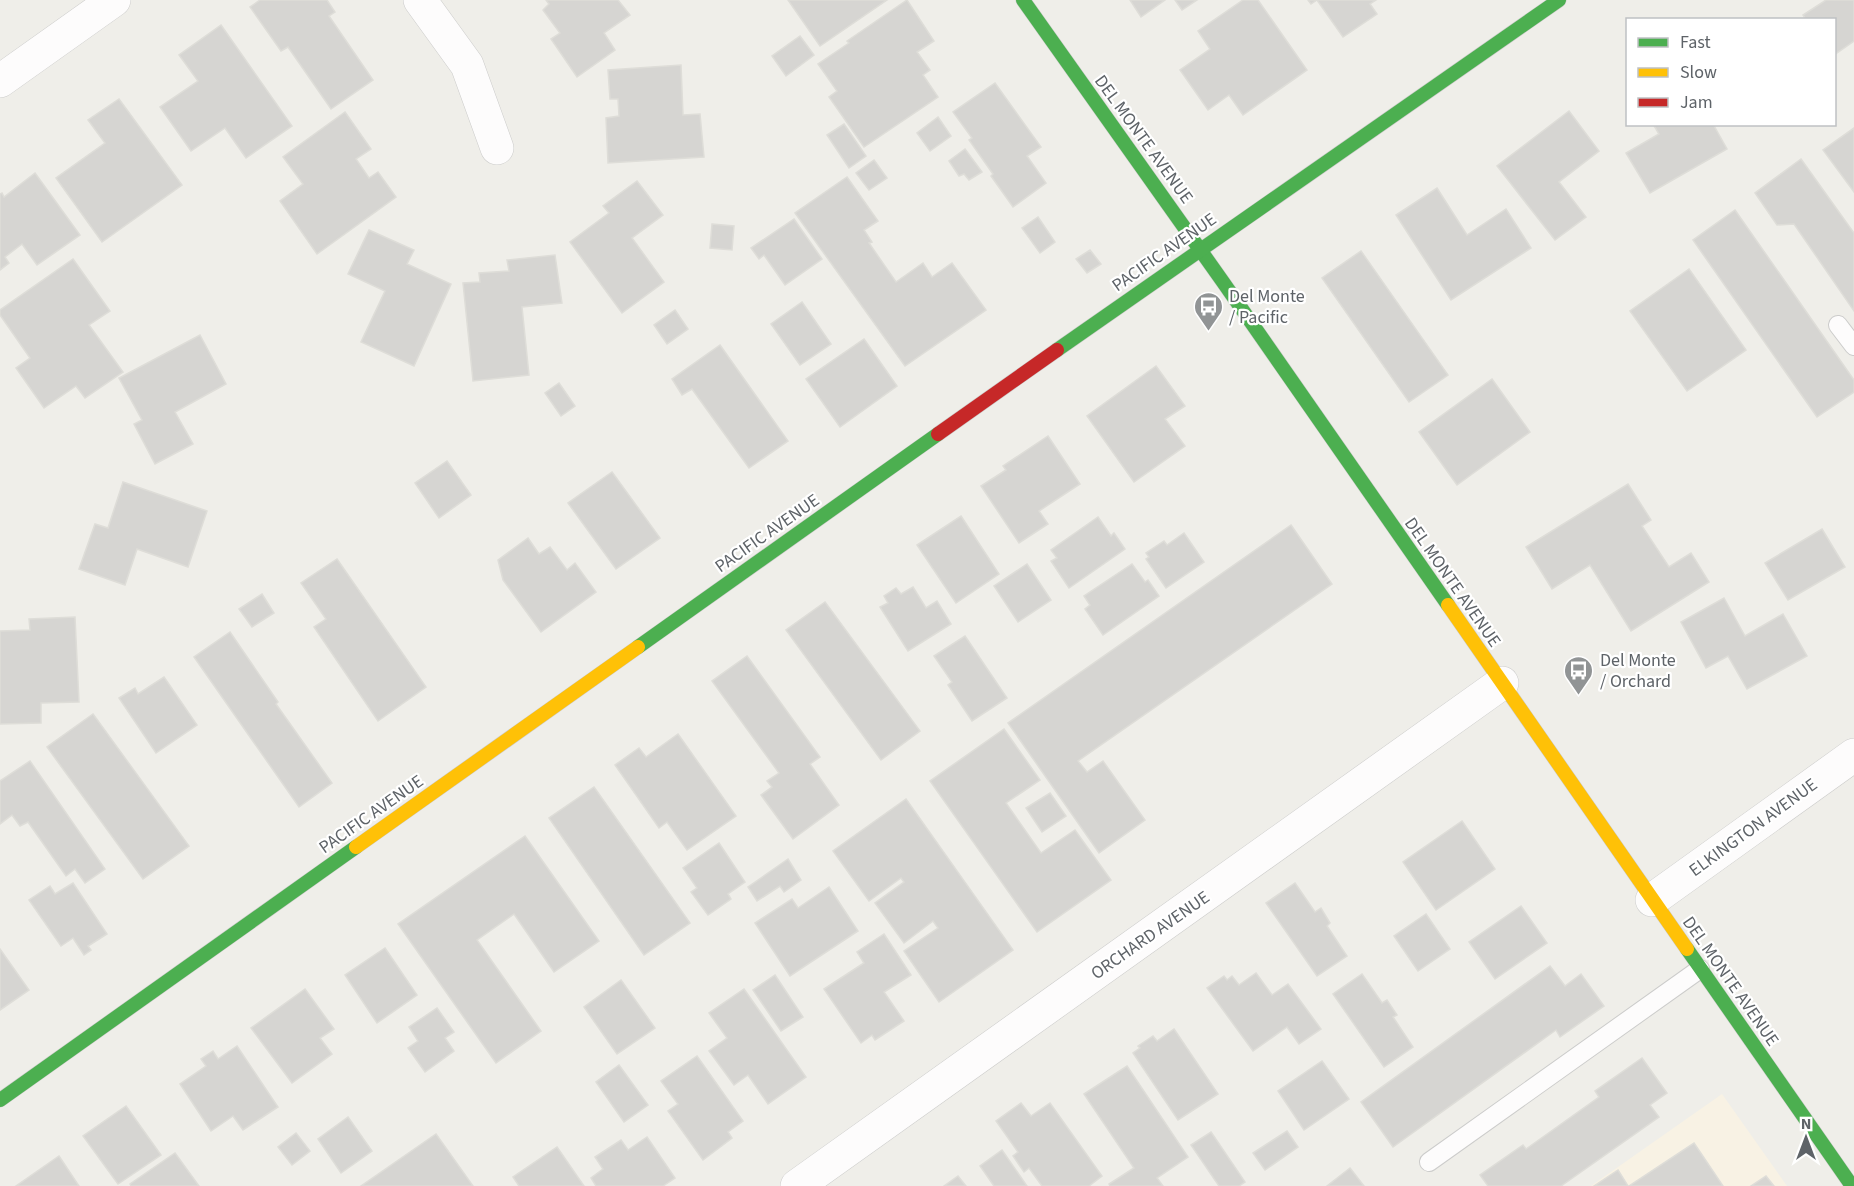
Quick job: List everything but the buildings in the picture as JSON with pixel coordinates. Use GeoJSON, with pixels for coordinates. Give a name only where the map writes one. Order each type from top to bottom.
{"type":"FeatureCollection","features":[{"type":"Feature","properties":{"kind":"street"},"geometry":{"type":"LineString","coordinates":[[0,81],[114,0]]}},
{"type":"Feature","properties":{"kind":"street"},"geometry":{"type":"LineString","coordinates":[[420,0],[467,65],[497,148]]}},
{"type":"Feature","properties":{"kind":"street","name":"DEL MONTE AVENUE"},"geometry":{"type":"LineString","coordinates":[[1023,0],[1200,249],[1852,1186]]}},
{"type":"Feature","properties":{"kind":"street","name":"PACIFIC AVENUE"},"geometry":{"type":"LineString","coordinates":[[0,1100],[1200,249],[1559,0]]}},
{"type":"Feature","properties":{"kind":"street","name":"ORCHARD AVENUE"},"geometry":{"type":"LineString","coordinates":[[797,1186],[1502,683]]}},
{"type":"Feature","properties":{"kind":"street","name":"ELKINGTON AVENUE"},"geometry":{"type":"LineString","coordinates":[[1652,900],[1854,755]]}},
{"type":"Feature","properties":{"kind":"lane"},"geometry":{"type":"LineString","coordinates":[[1838,325],[1854,346]]}},
{"type":"Feature","properties":{"kind":"lane"},"geometry":{"type":"LineString","coordinates":[[1429,1162],[1700,969]]}},
{"type":"Feature","properties":{"kind":"shaded area"},"geometry":{"type":"Polygon","coordinates":[[[1722,1094],[1787,1186],[1591,1186],[1722,1094]]]}},
{"type":"Feature","properties":{"kind":"traffic: fast"},"geometry":{"type":"LineString","coordinates":[[1023,0],[1448,605]]}},
{"type":"Feature","properties":{"kind":"traffic: fast"},"geometry":{"type":"LineString","coordinates":[[1057,350],[1559,0]]}},
{"type":"Feature","properties":{"kind":"traffic: fast"},"geometry":{"type":"LineString","coordinates":[[638,647],[938,434]]}},
{"type":"Feature","properties":{"kind":"traffic: fast"},"geometry":{"type":"LineString","coordinates":[[0,1100],[356,847]]}},
{"type":"Feature","properties":{"kind":"traffic: fast"},"geometry":{"type":"LineString","coordinates":[[1687,949],[1852,1186]]}},
{"type":"Feature","properties":{"kind":"traffic: slow"},"geometry":{"type":"LineString","coordinates":[[1448,605],[1687,949]]}},
{"type":"Feature","properties":{"kind":"traffic: slow"},"geometry":{"type":"LineString","coordinates":[[356,847],[638,647]]}},
{"type":"Feature","properties":{"kind":"traffic: jam"},"geometry":{"type":"LineString","coordinates":[[938,434],[1057,350]]}},
{"type":"Feature","properties":{"kind":"place","name":"Del Monte / Pacific"},"geometry":{"type":"Point","coordinates":[1208,332]}},
{"type":"Feature","properties":{"kind":"place","name":"Del Monte / Orchard"},"geometry":{"type":"Point","coordinates":[1579,696]}}]}
